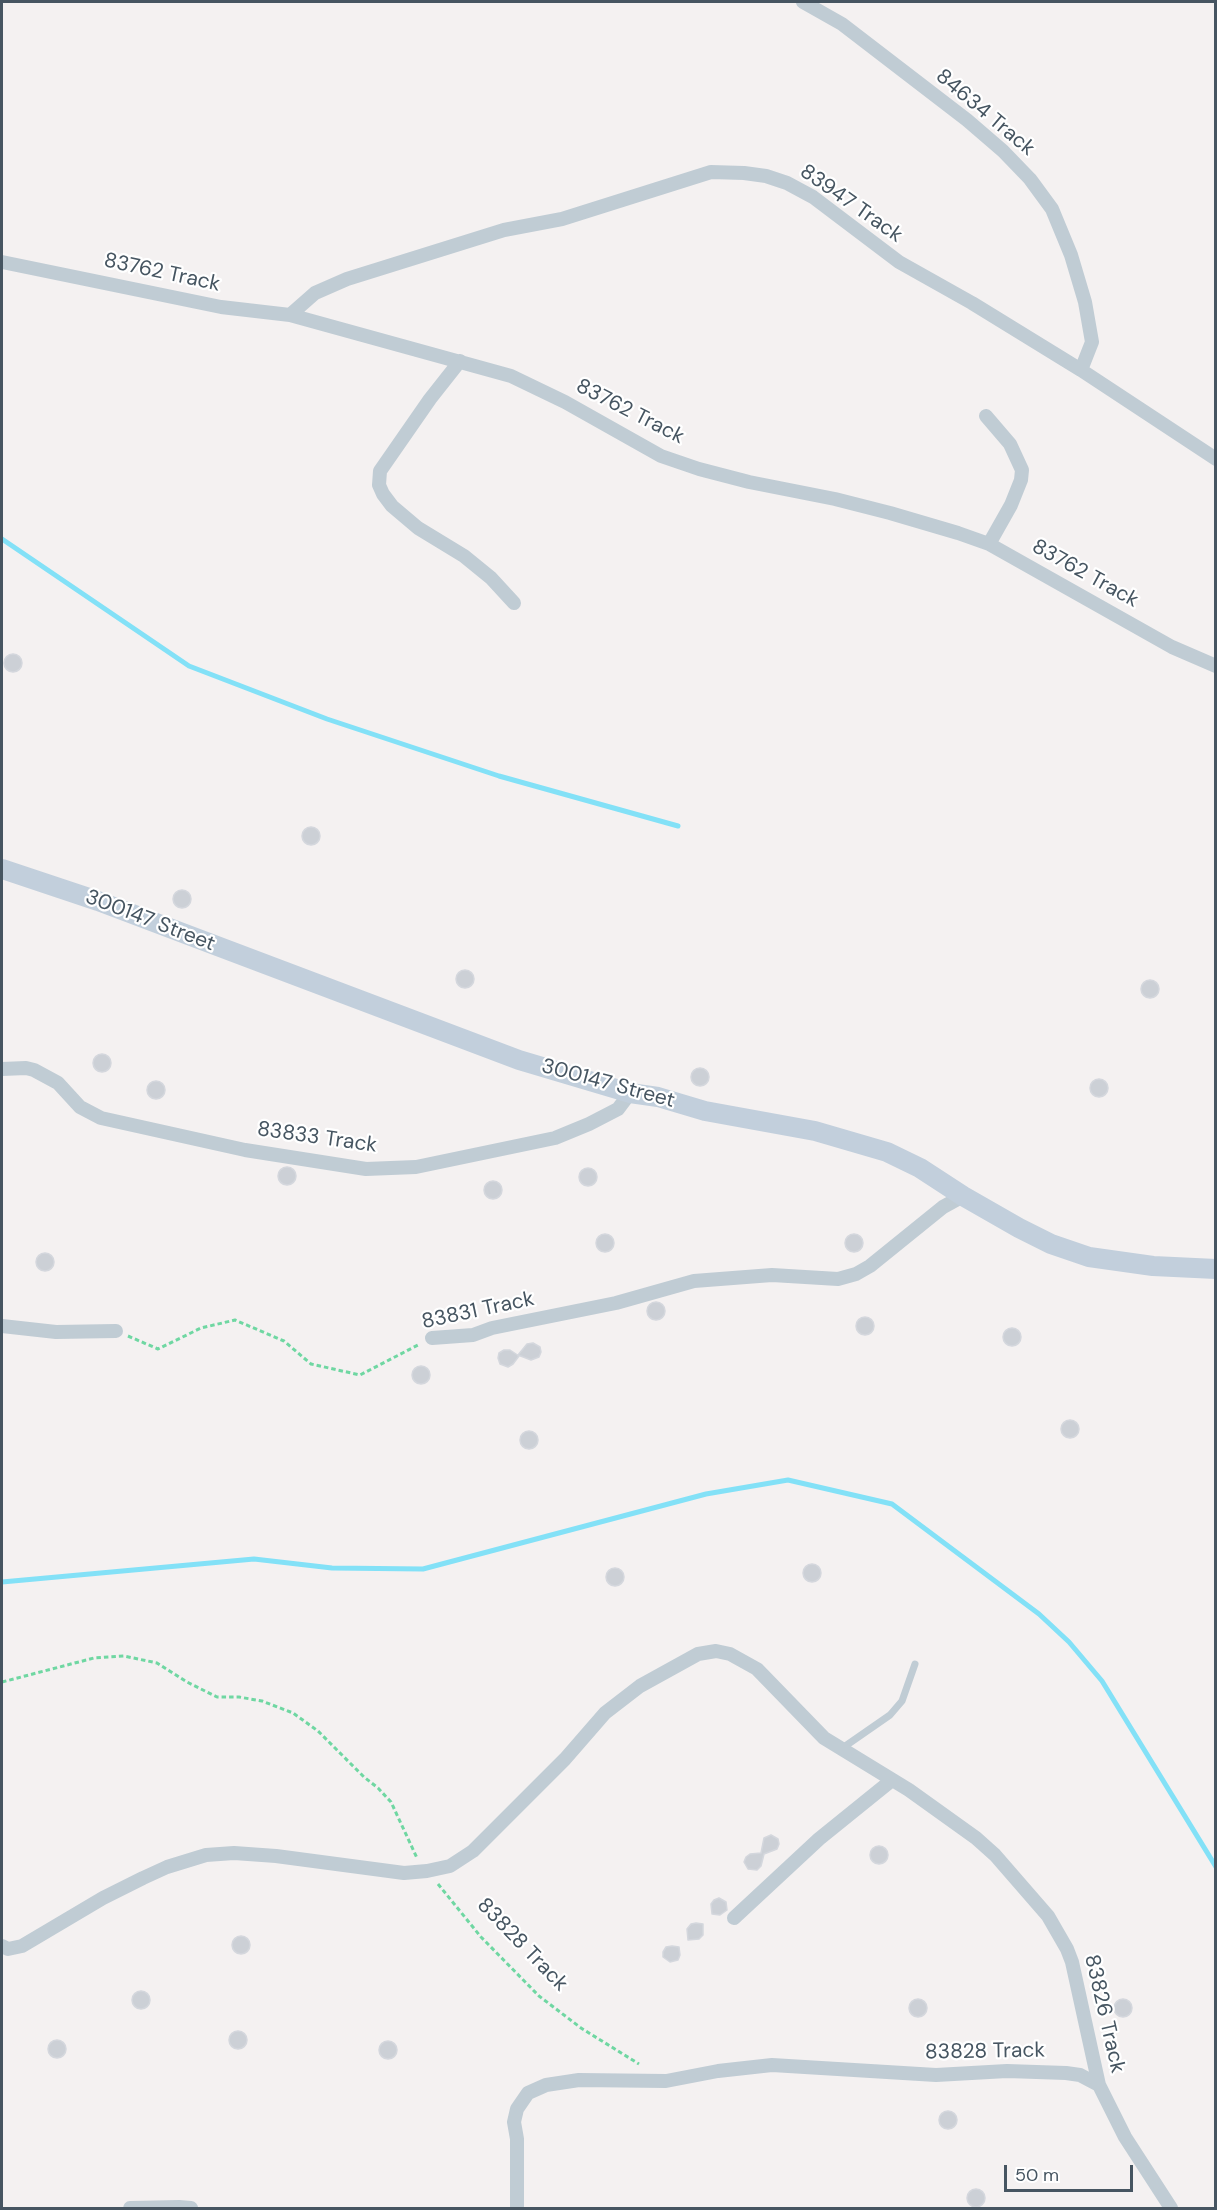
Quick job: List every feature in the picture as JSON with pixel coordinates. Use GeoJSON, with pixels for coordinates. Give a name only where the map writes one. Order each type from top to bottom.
{"type":"FeatureCollection","features":[{"type":"Feature","properties":{"kind":"street","name":"84634 Track"},"geometry":{"type":"LineString","coordinates":[[803,2],[842,24],[967,120],[1030,179],[1052,209],[1071,255],[1085,303],[1092,342],[1081,370]]}},
{"type":"Feature","properties":{"kind":"street","name":"83947 Track"},"geometry":{"type":"LineString","coordinates":[[290,315],[315,293],[347,279],[504,230],[562,219],[711,172],[766,176],[787,183],[813,197],[899,262],[972,303],[1081,370],[1215,459]]}},
{"type":"Feature","properties":{"kind":"street","name":"83762 Track"},"geometry":{"type":"LineString","coordinates":[[2,262],[221,307],[290,315],[511,376],[565,402],[661,456],[749,482],[857,505],[989,544],[1172,646],[1215,666]]}},
{"type":"Feature","properties":{"kind":"street"},"geometry":{"type":"LineString","coordinates":[[460,361],[430,399],[380,471],[380,485],[383,494],[418,528],[464,556],[491,578],[514,603]]}},
{"type":"Feature","properties":{"kind":"street"},"geometry":{"type":"LineString","coordinates":[[986,416],[1010,444],[1022,470],[1021,480],[1011,505],[989,544]]}},
{"type":"Feature","properties":{"kind":"street","name":"300147 Street"},"geometry":{"type":"LineString","coordinates":[[5,872],[98,901],[519,1060],[630,1093],[658,1097],[705,1111],[815,1131],[887,1152],[920,1168],[963,1196],[1051,1244],[1089,1257],[1152,1266],[1215,1269]]}},
{"type":"Feature","properties":{"kind":"street","name":"83833 Track"},"geometry":{"type":"LineString","coordinates":[[2,1069],[34,1070],[58,1083],[80,1107],[101,1118],[245,1150],[366,1170],[416,1167],[555,1138],[618,1109],[630,1093]]}},
{"type":"Feature","properties":{"kind":"street","name":"83831 Track"},"geometry":{"type":"LineString","coordinates":[[432,1338],[473,1335],[492,1328],[616,1303],[694,1281],[772,1275],[838,1279],[856,1274],[870,1266],[943,1207],[963,1196]]}},
{"type":"Feature","properties":{"kind":"street"},"geometry":{"type":"LineString","coordinates":[[2,1326],[56,1332],[116,1331]]}},
{"type":"Feature","properties":{"kind":"street","name":"83826 Track"},"geometry":{"type":"LineString","coordinates":[[2,1946],[8,1949],[22,1946],[103,1898],[143,1878],[167,1867],[206,1855],[234,1852],[404,1873],[450,1866],[473,1851],[565,1759],[605,1713],[640,1686],[698,1654],[716,1652],[743,1660],[757,1669],[824,1738],[949,1818],[989,1849],[1023,1885],[1048,1916],[1072,1962],[1099,2085],[1125,2137],[1171,2208]]}},
{"type":"Feature","properties":{"kind":"street"},"geometry":{"type":"LineString","coordinates":[[734,1918],[819,1839],[892,1780]]}},
{"type":"Feature","properties":{"kind":"street","name":"83828 Track"},"geometry":{"type":"LineString","coordinates":[[666,2081],[718,2071],[772,2066],[936,2075],[1007,2071],[1057,2072],[1080,2075],[1099,2085]]}},
{"type":"Feature","properties":{"kind":"street"},"geometry":{"type":"LineString","coordinates":[[517,2208],[517,2139],[514,2122],[517,2109],[528,2093],[546,2085],[579,2079],[666,2081]]}},
{"type":"Feature","properties":{"kind":"street"},"geometry":{"type":"LineString","coordinates":[[130,2208],[191,2208]]}},
{"type":"Feature","properties":{"kind":"lane"},"geometry":{"type":"LineString","coordinates":[[841,1749],[890,1716],[902,1701],[915,1664]]}},
{"type":"Feature","properties":{"kind":"path","name":"83831 Track"},"geometry":{"type":"LineString","coordinates":[[116,1331],[158,1349],[201,1328],[235,1320],[284,1341],[311,1364],[360,1375],[432,1338]]}},
{"type":"Feature","properties":{"kind":"path","name":"83828 Track"},"geometry":{"type":"LineString","coordinates":[[2,1682],[84,1660],[124,1656],[157,1663],[186,1682],[217,1697],[239,1697],[262,1701],[293,1713],[318,1731],[378,1788],[391,1803],[417,1858],[427,1871],[481,1937],[540,1996],[581,2028],[666,2081]]}},
{"type":"Feature","properties":{"kind":"building"},"geometry":{"type":"Polygon","coordinates":[[[13,654],[19,657],[22,663],[19,669],[13,672],[7,669],[4,663],[7,657],[13,654]]]}},
{"type":"Feature","properties":{"kind":"building"},"geometry":{"type":"Polygon","coordinates":[[[311,827],[317,830],[320,836],[317,842],[311,845],[305,842],[302,836],[305,830],[311,827]]]}},
{"type":"Feature","properties":{"kind":"building"},"geometry":{"type":"Polygon","coordinates":[[[182,890],[188,893],[191,899],[188,905],[182,908],[176,905],[173,899],[176,893],[182,890]]]}},
{"type":"Feature","properties":{"kind":"building"},"geometry":{"type":"Polygon","coordinates":[[[465,970],[471,973],[474,979],[471,985],[465,988],[459,985],[456,979],[459,973],[465,970]]]}},
{"type":"Feature","properties":{"kind":"building"},"geometry":{"type":"Polygon","coordinates":[[[1150,980],[1156,983],[1159,989],[1156,995],[1150,998],[1144,995],[1141,989],[1144,983],[1150,980]]]}},
{"type":"Feature","properties":{"kind":"building"},"geometry":{"type":"Polygon","coordinates":[[[102,1054],[108,1057],[111,1063],[108,1069],[102,1072],[96,1069],[93,1063],[96,1057],[102,1054]]]}},
{"type":"Feature","properties":{"kind":"building"},"geometry":{"type":"Polygon","coordinates":[[[700,1068],[706,1071],[709,1077],[706,1083],[700,1086],[694,1083],[691,1077],[694,1071],[700,1068]]]}},
{"type":"Feature","properties":{"kind":"building"},"geometry":{"type":"Polygon","coordinates":[[[1099,1079],[1105,1082],[1108,1088],[1105,1094],[1099,1097],[1093,1094],[1090,1088],[1093,1082],[1099,1079]]]}},
{"type":"Feature","properties":{"kind":"building"},"geometry":{"type":"Polygon","coordinates":[[[156,1081],[162,1084],[165,1090],[162,1096],[156,1099],[150,1096],[147,1090],[150,1084],[156,1081]]]}},
{"type":"Feature","properties":{"kind":"building"},"geometry":{"type":"Polygon","coordinates":[[[287,1167],[293,1170],[296,1176],[293,1182],[287,1185],[281,1182],[278,1176],[281,1170],[287,1167]]]}},
{"type":"Feature","properties":{"kind":"building"},"geometry":{"type":"Polygon","coordinates":[[[588,1168],[594,1171],[597,1177],[594,1183],[588,1186],[582,1183],[579,1177],[582,1171],[588,1168]]]}},
{"type":"Feature","properties":{"kind":"building"},"geometry":{"type":"Polygon","coordinates":[[[493,1181],[499,1184],[502,1190],[499,1196],[493,1199],[487,1196],[484,1190],[487,1184],[493,1181]]]}},
{"type":"Feature","properties":{"kind":"building"},"geometry":{"type":"Polygon","coordinates":[[[605,1234],[611,1237],[614,1243],[611,1249],[605,1252],[599,1249],[596,1243],[599,1237],[605,1234]]]}},
{"type":"Feature","properties":{"kind":"building"},"geometry":{"type":"Polygon","coordinates":[[[854,1234],[860,1237],[863,1243],[860,1249],[854,1252],[848,1249],[845,1243],[848,1237],[854,1234]]]}},
{"type":"Feature","properties":{"kind":"building"},"geometry":{"type":"Polygon","coordinates":[[[45,1253],[51,1256],[54,1262],[51,1268],[45,1271],[39,1268],[36,1262],[39,1256],[45,1253]]]}},
{"type":"Feature","properties":{"kind":"building"},"geometry":{"type":"Polygon","coordinates":[[[656,1302],[662,1305],[665,1311],[662,1317],[656,1320],[650,1317],[647,1311],[650,1305],[656,1302]]]}},
{"type":"Feature","properties":{"kind":"building"},"geometry":{"type":"Polygon","coordinates":[[[865,1317],[871,1320],[874,1326],[871,1332],[865,1335],[859,1332],[856,1326],[859,1320],[865,1317]]]}},
{"type":"Feature","properties":{"kind":"building"},"geometry":{"type":"Polygon","coordinates":[[[1012,1328],[1018,1331],[1021,1337],[1018,1343],[1012,1346],[1006,1343],[1003,1337],[1006,1331],[1012,1328]]]}},
{"type":"Feature","properties":{"kind":"building"},"geometry":{"type":"Polygon","coordinates":[[[533,1343],[540,1347],[539,1357],[531,1360],[518,1355],[527,1344],[533,1343]]]}},
{"type":"Feature","properties":{"kind":"building"},"geometry":{"type":"Polygon","coordinates":[[[510,1350],[519,1356],[508,1367],[500,1364],[498,1358],[499,1353],[510,1350]]]}},
{"type":"Feature","properties":{"kind":"building"},"geometry":{"type":"Polygon","coordinates":[[[421,1366],[427,1369],[430,1375],[427,1381],[421,1384],[415,1381],[412,1375],[415,1369],[421,1366]]]}},
{"type":"Feature","properties":{"kind":"building"},"geometry":{"type":"Polygon","coordinates":[[[1070,1420],[1076,1423],[1079,1429],[1076,1435],[1070,1438],[1064,1435],[1061,1429],[1064,1423],[1070,1420]]]}},
{"type":"Feature","properties":{"kind":"building"},"geometry":{"type":"Polygon","coordinates":[[[529,1431],[535,1434],[538,1440],[535,1446],[529,1449],[523,1446],[520,1440],[523,1434],[529,1431]]]}},
{"type":"Feature","properties":{"kind":"building"},"geometry":{"type":"Polygon","coordinates":[[[812,1564],[818,1567],[821,1573],[818,1579],[812,1582],[806,1579],[803,1573],[806,1567],[812,1564]]]}},
{"type":"Feature","properties":{"kind":"building"},"geometry":{"type":"Polygon","coordinates":[[[615,1568],[621,1571],[624,1577],[621,1583],[615,1586],[609,1583],[606,1577],[609,1571],[615,1568]]]}},
{"type":"Feature","properties":{"kind":"building"},"geometry":{"type":"Polygon","coordinates":[[[771,1835],[778,1839],[777,1849],[764,1854],[761,1866],[757,1870],[748,1869],[744,1862],[746,1857],[750,1854],[761,1853],[764,1838],[771,1835]]]}},
{"type":"Feature","properties":{"kind":"building"},"geometry":{"type":"Polygon","coordinates":[[[879,1846],[885,1849],[888,1855],[885,1861],[879,1864],[873,1861],[870,1855],[873,1849],[879,1846]]]}},
{"type":"Feature","properties":{"kind":"building"},"geometry":{"type":"Polygon","coordinates":[[[719,1898],[726,1902],[727,1910],[720,1915],[712,1914],[711,1904],[719,1898]]]}},
{"type":"Feature","properties":{"kind":"building"},"geometry":{"type":"Polygon","coordinates":[[[691,1924],[703,1924],[703,1935],[699,1939],[688,1940],[687,1929],[691,1924]]]}},
{"type":"Feature","properties":{"kind":"building"},"geometry":{"type":"Polygon","coordinates":[[[241,1936],[247,1939],[250,1945],[247,1951],[241,1954],[235,1951],[232,1945],[235,1939],[241,1936]]]}},
{"type":"Feature","properties":{"kind":"building"},"geometry":{"type":"Polygon","coordinates":[[[666,1947],[679,1947],[680,1955],[678,1960],[670,1962],[663,1957],[663,1952],[666,1947]]]}},
{"type":"Feature","properties":{"kind":"building"},"geometry":{"type":"Polygon","coordinates":[[[141,1991],[147,1994],[150,2000],[147,2006],[141,2009],[135,2006],[132,2000],[135,1994],[141,1991]]]}},
{"type":"Feature","properties":{"kind":"building"},"geometry":{"type":"Polygon","coordinates":[[[918,1999],[924,2002],[927,2008],[924,2014],[918,2017],[912,2014],[909,2008],[912,2002],[918,1999]]]}},
{"type":"Feature","properties":{"kind":"building"},"geometry":{"type":"Polygon","coordinates":[[[1123,1999],[1129,2002],[1132,2008],[1129,2014],[1123,2017],[1117,2014],[1114,2008],[1117,2002],[1123,1999]]]}},
{"type":"Feature","properties":{"kind":"building"},"geometry":{"type":"Polygon","coordinates":[[[238,2031],[244,2034],[247,2040],[244,2046],[238,2049],[232,2046],[229,2040],[232,2034],[238,2031]]]}},
{"type":"Feature","properties":{"kind":"building"},"geometry":{"type":"Polygon","coordinates":[[[57,2040],[63,2043],[66,2049],[63,2055],[57,2058],[51,2055],[48,2049],[51,2043],[57,2040]]]}},
{"type":"Feature","properties":{"kind":"building"},"geometry":{"type":"Polygon","coordinates":[[[388,2041],[394,2044],[397,2050],[394,2056],[388,2059],[382,2056],[379,2050],[382,2044],[388,2041]]]}},
{"type":"Feature","properties":{"kind":"building"},"geometry":{"type":"Polygon","coordinates":[[[948,2111],[954,2114],[957,2120],[954,2126],[948,2129],[942,2126],[939,2120],[942,2114],[948,2111]]]}},
{"type":"Feature","properties":{"kind":"building"},"geometry":{"type":"Polygon","coordinates":[[[976,2189],[982,2192],[985,2198],[982,2204],[976,2207],[970,2204],[967,2198],[970,2192],[976,2189]]]}},
{"type":"Feature","properties":{"kind":"waterway"},"geometry":{"type":"LineString","coordinates":[[2,539],[189,666],[327,719],[499,776],[678,826]]}},
{"type":"Feature","properties":{"kind":"waterway"},"geometry":{"type":"LineString","coordinates":[[2,1582],[254,1559],[332,1568],[423,1569],[706,1494],[788,1480],[892,1504],[1039,1614],[1069,1642],[1102,1681],[1216,1867]]}}]}
